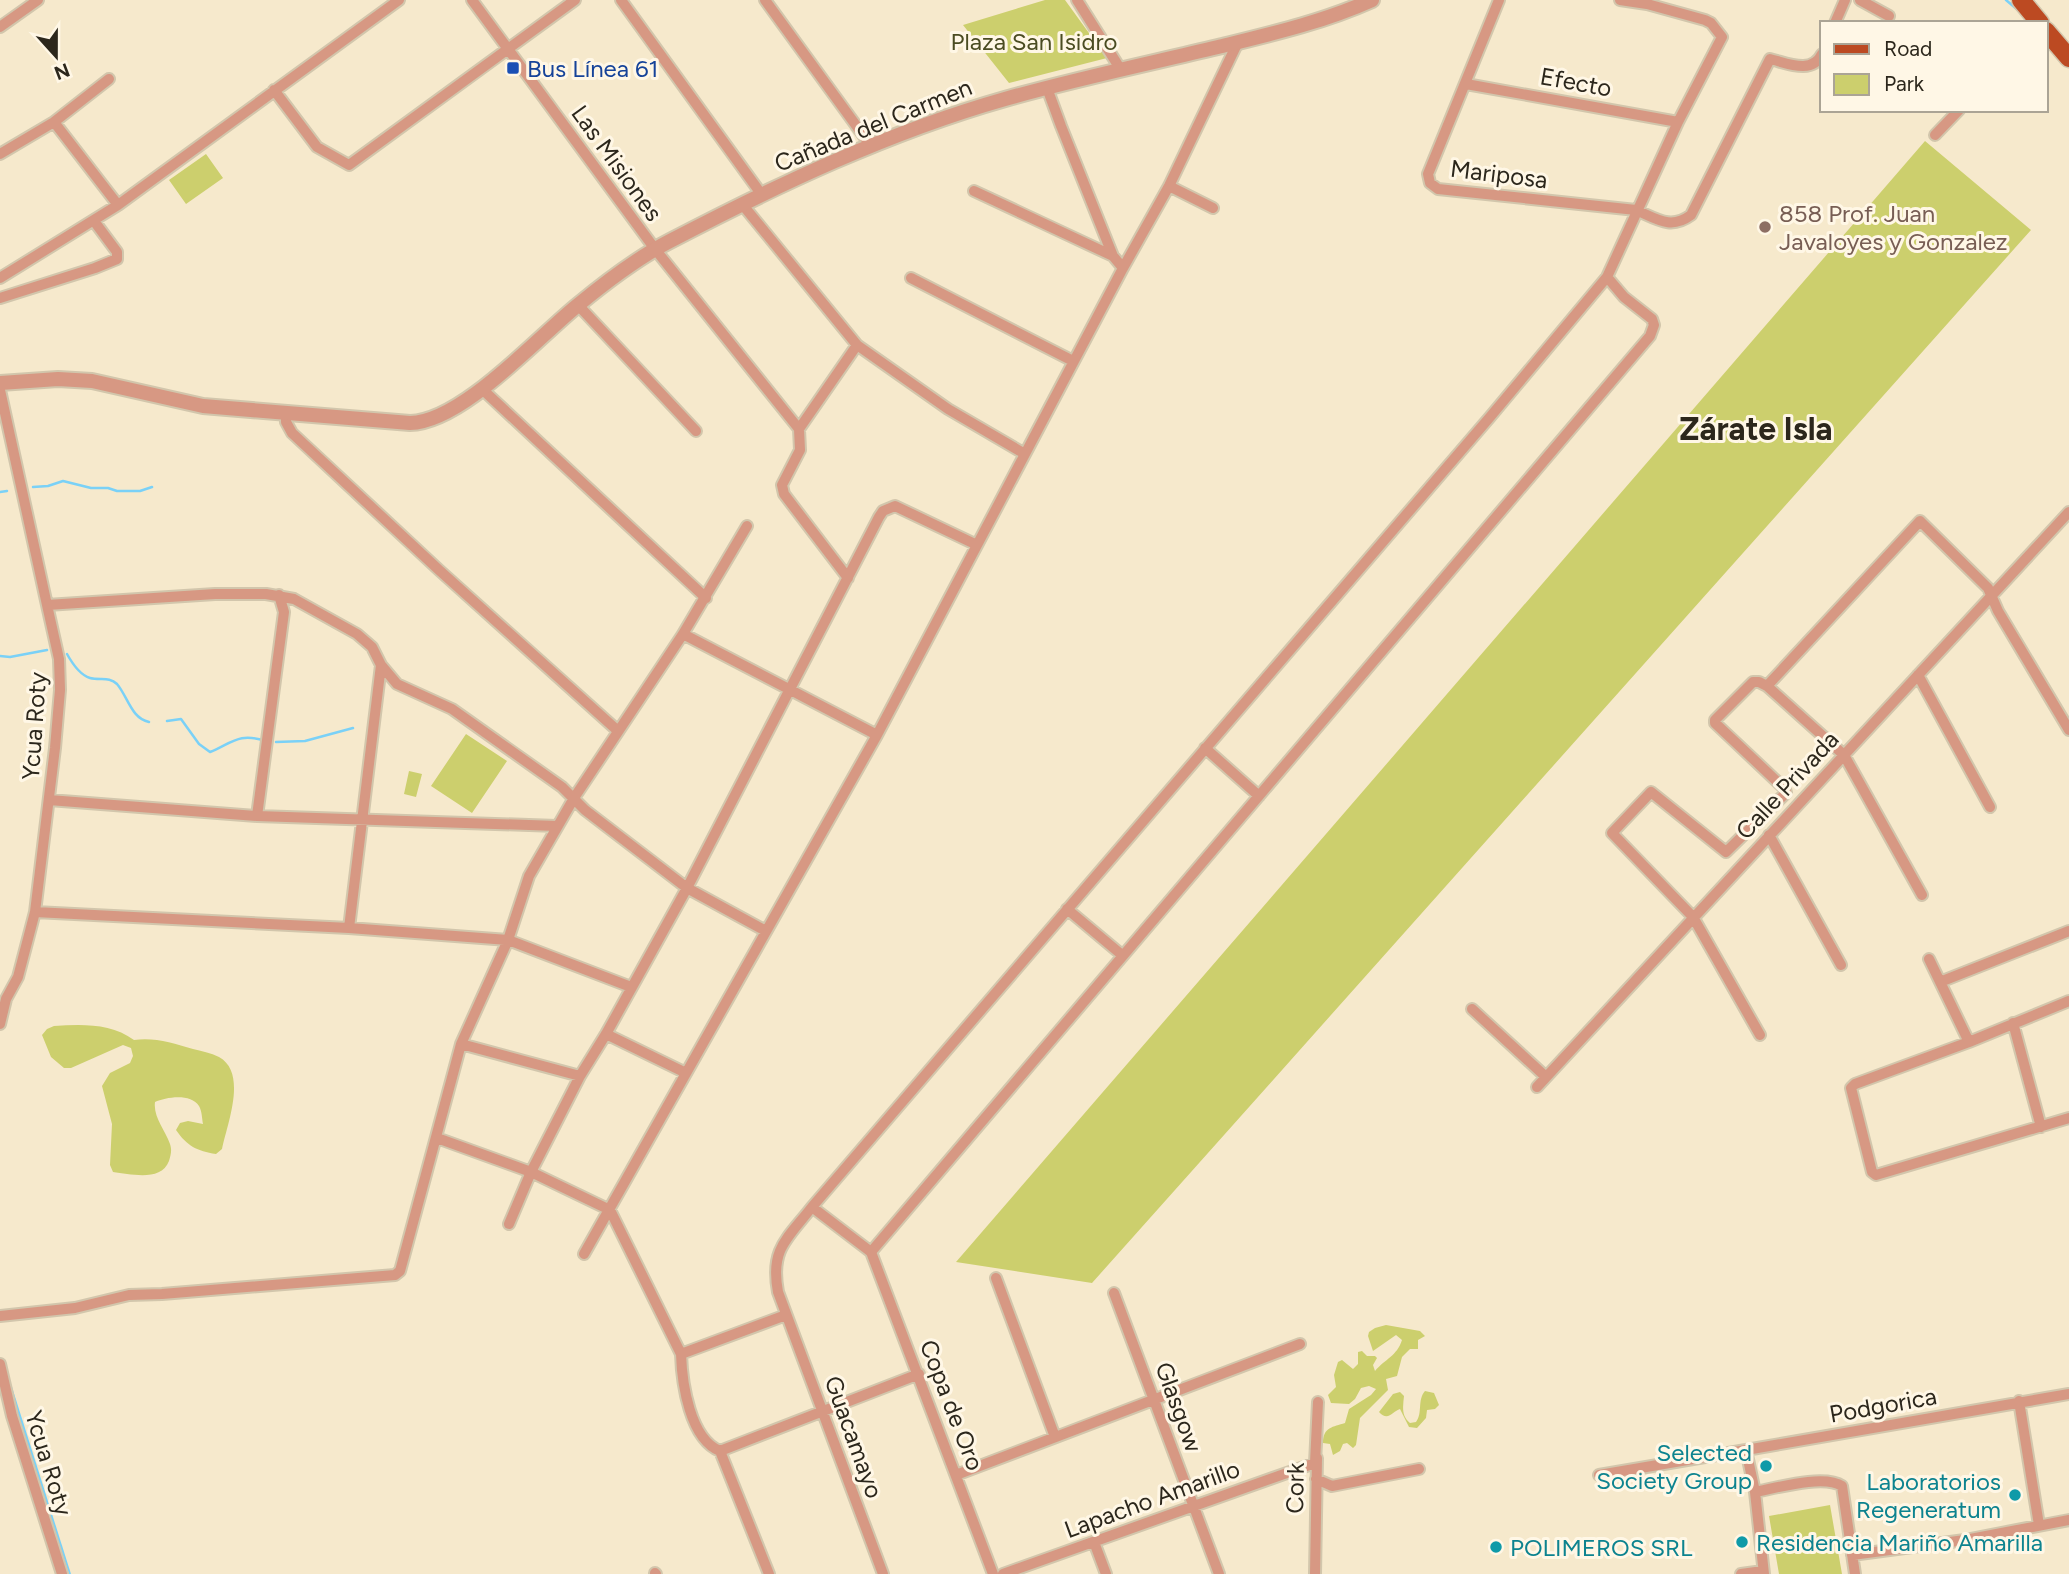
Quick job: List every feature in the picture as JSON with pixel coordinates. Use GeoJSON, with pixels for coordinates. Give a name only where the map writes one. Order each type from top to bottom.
{"type":"FeatureCollection","features":[{"type":"Feature","properties":{"kind":"main road"},"geometry":{"type":"LineString","coordinates":[[2021,0],[2037,21]]}},
{"type":"Feature","properties":{"kind":"main road"},"geometry":{"type":"LineString","coordinates":[[2048,33],[2069,58]]}},
{"type":"Feature","properties":{"kind":"street"},"geometry":{"type":"LineString","coordinates":[[0,27],[37,0]]}},
{"type":"Feature","properties":{"kind":"street"},"geometry":{"type":"LineString","coordinates":[[0,278],[118,205],[399,0]]}},
{"type":"Feature","properties":{"kind":"street","name":"Las Misiones"},"geometry":{"type":"LineString","coordinates":[[472,0],[655,249],[799,429]]}},
{"type":"Feature","properties":{"kind":"street"},"geometry":{"type":"LineString","coordinates":[[274,90],[317,148],[349,165],[575,0]]}},
{"type":"Feature","properties":{"kind":"street"},"geometry":{"type":"LineString","coordinates":[[621,0],[762,195]]}},
{"type":"Feature","properties":{"kind":"street"},"geometry":{"type":"LineString","coordinates":[[765,0],[871,146]]}},
{"type":"Feature","properties":{"kind":"street","name":"Cañada del Carmen"},"geometry":{"type":"LineString","coordinates":[[0,383],[58,379],[92,381],[203,406],[418,423],[440,416],[482,388],[578,305],[655,249],[743,204],[871,146],[933,120],[1047,88],[1305,25],[1347,5],[1372,0]]}},
{"type":"Feature","properties":{"kind":"street","name":"Mariposa"},"geometry":{"type":"LineString","coordinates":[[1499,0],[1428,174],[1433,186],[1447,190],[1636,210]]}},
{"type":"Feature","properties":{"kind":"street","name":"Guacamayo"},"geometry":{"type":"LineString","coordinates":[[883,1574],[786,1315],[776,1282],[776,1260],[780,1248],[811,1207],[1490,417],[1607,277],[1636,210],[1721,37],[1711,23],[1705,20],[1647,4],[1620,0]]}},
{"type":"Feature","properties":{"kind":"street"},"geometry":{"type":"LineString","coordinates":[[1836,21],[1845,0]]}},
{"type":"Feature","properties":{"kind":"street"},"geometry":{"type":"LineString","coordinates":[[1860,0],[1889,16]]}},
{"type":"Feature","properties":{"kind":"street"},"geometry":{"type":"LineString","coordinates":[[1082,2],[1121,70]]}},
{"type":"Feature","properties":{"kind":"street"},"geometry":{"type":"LineString","coordinates":[[584,1254],[877,735],[1073,362],[1169,186],[1238,42]]}},
{"type":"Feature","properties":{"kind":"street"},"geometry":{"type":"LineString","coordinates":[[1636,210],[1661,221],[1675,223],[1682,222],[1691,215],[1770,59],[1809,66],[1815,64],[1820,57]]}},
{"type":"Feature","properties":{"kind":"street"},"geometry":{"type":"LineString","coordinates":[[0,154],[54,122],[109,79]]}},
{"type":"Feature","properties":{"kind":"street","name":"Efecto"},"geometry":{"type":"LineString","coordinates":[[1466,84],[1678,122]]}},
{"type":"Feature","properties":{"kind":"street"},"geometry":{"type":"LineString","coordinates":[[1047,88],[1113,256],[1123,268]]}},
{"type":"Feature","properties":{"kind":"street"},"geometry":{"type":"LineString","coordinates":[[1935,135],[1957,112]]}},
{"type":"Feature","properties":{"kind":"street"},"geometry":{"type":"LineString","coordinates":[[54,122],[118,205]]}},
{"type":"Feature","properties":{"kind":"street"},"geometry":{"type":"LineString","coordinates":[[1169,186],[1213,208]]}},
{"type":"Feature","properties":{"kind":"street"},"geometry":{"type":"LineString","coordinates":[[974,191],[1113,256]]}},
{"type":"Feature","properties":{"kind":"street"},"geometry":{"type":"LineString","coordinates":[[743,204],[857,345],[947,409],[1025,454]]}},
{"type":"Feature","properties":{"kind":"street"},"geometry":{"type":"LineString","coordinates":[[0,298],[117,259],[117,252],[94,221]]}},
{"type":"Feature","properties":{"kind":"street"},"geometry":{"type":"LineString","coordinates":[[811,1207],[871,1252],[1650,336],[1654,325],[1652,319],[1624,297],[1607,277]]}},
{"type":"Feature","properties":{"kind":"street"},"geometry":{"type":"LineString","coordinates":[[911,278],[1073,362]]}},
{"type":"Feature","properties":{"kind":"street"},"geometry":{"type":"LineString","coordinates":[[578,305],[696,431]]}},
{"type":"Feature","properties":{"kind":"street"},"geometry":{"type":"LineString","coordinates":[[848,578],[782,485],[800,450],[799,429],[857,345]]}},
{"type":"Feature","properties":{"kind":"street"},"geometry":{"type":"LineString","coordinates":[[482,388],[706,598]]}},
{"type":"Feature","properties":{"kind":"street","name":"Ycua Roty"},"geometry":{"type":"LineString","coordinates":[[0,390],[59,659],[60,690],[34,912],[18,976],[6,999],[0,1024]]}},
{"type":"Feature","properties":{"kind":"street"},"geometry":{"type":"LineString","coordinates":[[286,413],[286,422],[292,433],[618,732]]}},
{"type":"Feature","properties":{"kind":"street"},"geometry":{"type":"LineString","coordinates":[[509,1224],[531,1172],[580,1076],[687,888],[883,511],[895,506],[977,545]]}},
{"type":"Feature","properties":{"kind":"street","name":"Calle Privada"},"geometry":{"type":"LineString","coordinates":[[1537,1087],[1991,594],[2068,514]]}},
{"type":"Feature","properties":{"kind":"street"},"geometry":{"type":"LineString","coordinates":[[1767,686],[1919,522],[1924,523],[1983,582],[2069,730]]}},
{"type":"Feature","properties":{"kind":"street"},"geometry":{"type":"LineString","coordinates":[[0,1316],[75,1308],[140,1294],[395,1275],[403,1269],[421,1188],[461,1044],[508,940],[529,876],[574,798],[706,598],[747,526]]}},
{"type":"Feature","properties":{"kind":"street"},"geometry":{"type":"LineString","coordinates":[[47,605],[166,595],[279,595],[301,603],[372,646],[381,665],[397,684],[452,709],[562,787],[585,810],[687,888],[766,932]]}},
{"type":"Feature","properties":{"kind":"street"},"geometry":{"type":"LineString","coordinates":[[257,816],[284,612],[279,595]]}},
{"type":"Feature","properties":{"kind":"street"},"geometry":{"type":"LineString","coordinates":[[683,634],[877,735]]}},
{"type":"Feature","properties":{"kind":"street"},"geometry":{"type":"LineString","coordinates":[[349,928],[381,665]]}},
{"type":"Feature","properties":{"kind":"street"},"geometry":{"type":"LineString","coordinates":[[1918,675],[1990,807]]}},
{"type":"Feature","properties":{"kind":"street"},"geometry":{"type":"LineString","coordinates":[[1760,1035],[1693,918],[1612,832],[1651,792],[1724,852],[1730,850],[1787,791],[1715,722],[1753,681],[1767,686],[1844,755],[1922,895]]}},
{"type":"Feature","properties":{"kind":"street"},"geometry":{"type":"LineString","coordinates":[[1205,748],[1259,796]]}},
{"type":"Feature","properties":{"kind":"street"},"geometry":{"type":"LineString","coordinates":[[49,800],[257,816],[557,826]]}},
{"type":"Feature","properties":{"kind":"street"},"geometry":{"type":"LineString","coordinates":[[1769,835],[1841,965]]}},
{"type":"Feature","properties":{"kind":"street"},"geometry":{"type":"LineString","coordinates":[[1067,909],[1122,955]]}},
{"type":"Feature","properties":{"kind":"street"},"geometry":{"type":"LineString","coordinates":[[34,912],[349,928],[508,940],[631,987]]}},
{"type":"Feature","properties":{"kind":"street"},"geometry":{"type":"LineString","coordinates":[[1940,982],[2069,930]]}},
{"type":"Feature","properties":{"kind":"street"},"geometry":{"type":"LineString","coordinates":[[1929,959],[1969,1042]]}},
{"type":"Feature","properties":{"kind":"street"},"geometry":{"type":"LineString","coordinates":[[2069,1001],[1851,1088],[1873,1174],[2069,1118]]}},
{"type":"Feature","properties":{"kind":"street"},"geometry":{"type":"LineString","coordinates":[[1472,1009],[1546,1077]]}},
{"type":"Feature","properties":{"kind":"street"},"geometry":{"type":"LineString","coordinates":[[2013,1023],[2041,1127]]}},
{"type":"Feature","properties":{"kind":"street"},"geometry":{"type":"LineString","coordinates":[[606,1034],[686,1073]]}},
{"type":"Feature","properties":{"kind":"street"},"geometry":{"type":"LineString","coordinates":[[461,1044],[580,1076]]}},
{"type":"Feature","properties":{"kind":"street"},"geometry":{"type":"LineString","coordinates":[[437,1138],[531,1172],[610,1210],[681,1354],[681,1373],[693,1417],[701,1435],[712,1448],[720,1451],[919,1374]]}},
{"type":"Feature","properties":{"kind":"street","name":"Copa de Oro"},"geometry":{"type":"LineString","coordinates":[[871,1252],[993,1574]]}},
{"type":"Feature","properties":{"kind":"street"},"geometry":{"type":"LineString","coordinates":[[996,1278],[1055,1437]]}},
{"type":"Feature","properties":{"kind":"street","name":"Glasgow"},"geometry":{"type":"LineString","coordinates":[[1114,1293],[1219,1574]]}},
{"type":"Feature","properties":{"kind":"street"},"geometry":{"type":"LineString","coordinates":[[681,1354],[786,1315]]}},
{"type":"Feature","properties":{"kind":"street"},"geometry":{"type":"LineString","coordinates":[[956,1475],[1300,1344]]}},
{"type":"Feature","properties":{"kind":"street","name":"Ycua Roty"},"geometry":{"type":"LineString","coordinates":[[0,1364],[12,1416],[62,1574]]}},
{"type":"Feature","properties":{"kind":"street","name":"Podgorica"},"geometry":{"type":"LineString","coordinates":[[1599,1475],[2069,1394]]}},
{"type":"Feature","properties":{"kind":"street"},"geometry":{"type":"LineString","coordinates":[[2019,1401],[2039,1525]]}},
{"type":"Feature","properties":{"kind":"street","name":"Cork"},"geometry":{"type":"LineString","coordinates":[[1315,1463],[1318,1402],[1315,1574]]}},
{"type":"Feature","properties":{"kind":"street"},"geometry":{"type":"LineString","coordinates":[[1741,1574],[1764,1572],[1755,1492],[1746,1450]]}},
{"type":"Feature","properties":{"kind":"street"},"geometry":{"type":"LineString","coordinates":[[720,1451],[769,1574]]}},
{"type":"Feature","properties":{"kind":"street","name":"Lapacho Amarillo"},"geometry":{"type":"LineString","coordinates":[[1003,1574],[1315,1463]]}},
{"type":"Feature","properties":{"kind":"street"},"geometry":{"type":"LineString","coordinates":[[1316,1479],[1332,1486],[1419,1469]]}},
{"type":"Feature","properties":{"kind":"street"},"geometry":{"type":"LineString","coordinates":[[1755,1492],[1809,1482],[1840,1484],[1855,1574]]}},
{"type":"Feature","properties":{"kind":"street"},"geometry":{"type":"LineString","coordinates":[[1852,1555],[1965,1540],[2069,1520]]}},
{"type":"Feature","properties":{"kind":"street"},"geometry":{"type":"LineString","coordinates":[[1094,1542],[1106,1574]]}},
{"type":"Feature","properties":{"kind":"green space","name":"Plaza San Isidro"},"geometry":{"type":"Polygon","coordinates":[[[1045,0],[1065,0],[1107,58],[1009,83],[963,25],[1045,0]]]}},
{"type":"Feature","properties":{"kind":"green space"},"geometry":{"type":"Polygon","coordinates":[[[1925,141],[2031,230],[1092,1283],[956,1262],[1925,141]]]}},
{"type":"Feature","properties":{"kind":"green space"},"geometry":{"type":"Polygon","coordinates":[[[206,154],[223,178],[186,204],[169,180],[206,154]]]}},
{"type":"Feature","properties":{"kind":"green space"},"geometry":{"type":"Polygon","coordinates":[[[466,734],[507,761],[472,813],[431,786],[466,734]]]}},
{"type":"Feature","properties":{"kind":"green space"},"geometry":{"type":"Polygon","coordinates":[[[409,771],[422,774],[416,797],[404,794],[409,771]]]}},
{"type":"Feature","properties":{"kind":"green space"},"geometry":{"type":"Polygon","coordinates":[[[86,1025],[106,1028],[116,1030],[134,1040],[164,1041],[219,1057],[228,1065],[234,1087],[222,1149],[216,1154],[209,1153],[184,1140],[176,1130],[180,1123],[188,1121],[203,1124],[200,1108],[190,1099],[165,1099],[155,1102],[155,1108],[171,1148],[165,1168],[145,1175],[113,1172],[110,1165],[112,1124],[102,1086],[110,1073],[130,1063],[133,1056],[131,1048],[123,1045],[71,1068],[64,1068],[51,1057],[42,1035],[54,1026],[86,1025]]]}},
{"type":"Feature","properties":{"kind":"green space"},"geometry":{"type":"Polygon","coordinates":[[[1386,1325],[1420,1331],[1425,1336],[1418,1340],[1418,1349],[1410,1349],[1402,1357],[1397,1376],[1386,1379],[1388,1390],[1360,1418],[1356,1445],[1353,1448],[1347,1443],[1343,1444],[1340,1451],[1333,1455],[1330,1444],[1323,1443],[1325,1434],[1330,1428],[1345,1423],[1349,1409],[1376,1389],[1369,1386],[1361,1388],[1349,1404],[1331,1403],[1328,1395],[1336,1387],[1334,1375],[1338,1362],[1342,1360],[1353,1369],[1358,1364],[1358,1352],[1362,1351],[1367,1356],[1377,1358],[1373,1365],[1375,1371],[1394,1354],[1402,1340],[1396,1335],[1373,1351],[1369,1332],[1386,1325]]]}},
{"type":"Feature","properties":{"kind":"green space"},"geometry":{"type":"Polygon","coordinates":[[[1425,1391],[1434,1393],[1439,1405],[1435,1409],[1427,1410],[1426,1418],[1417,1428],[1409,1427],[1400,1409],[1388,1416],[1379,1412],[1393,1394],[1400,1392],[1404,1396],[1405,1417],[1410,1423],[1416,1422],[1425,1391]]]}},
{"type":"Feature","properties":{"kind":"green space"},"geometry":{"type":"Polygon","coordinates":[[[1830,1505],[1842,1574],[1779,1574],[1769,1516],[1830,1505]]]}},
{"type":"Feature","properties":{"kind":"water"},"geometry":{"type":"Polygon","coordinates":[[[12,1387],[71,1574],[22,1432],[12,1387]]]}},
{"type":"Feature","properties":{"kind":"waterway"},"geometry":{"type":"LineString","coordinates":[[2006,0],[2019,11]]}},
{"type":"Feature","properties":{"kind":"waterway"},"geometry":{"type":"LineString","coordinates":[[33,487],[63,481],[117,491],[140,491],[152,487]]}},
{"type":"Feature","properties":{"kind":"waterway"},"geometry":{"type":"LineString","coordinates":[[0,492],[7,491]]}},
{"type":"Feature","properties":{"kind":"waterway"},"geometry":{"type":"LineString","coordinates":[[0,656],[10,657],[47,650]]}},
{"type":"Feature","properties":{"kind":"waterway"},"geometry":{"type":"LineString","coordinates":[[67,654],[86,676],[111,680],[117,684],[134,712],[149,722]]}},
{"type":"Feature","properties":{"kind":"waterway"},"geometry":{"type":"LineString","coordinates":[[167,721],[181,719],[199,744],[210,752],[242,738],[265,741]]}},
{"type":"Feature","properties":{"kind":"waterway"},"geometry":{"type":"LineString","coordinates":[[276,742],[305,741],[353,728]]}},
{"type":"Feature","properties":{"kind":"place","name":"Bus Línea 61"},"geometry":{"type":"Point","coordinates":[513,68]}},
{"type":"Feature","properties":{"kind":"place","name":"858 Prof. Juan Javaloyes y Gonzalez"},"geometry":{"type":"Point","coordinates":[1765,227]}},
{"type":"Feature","properties":{"kind":"place","name":"Selected Society Group"},"geometry":{"type":"Point","coordinates":[1766,1466]}},
{"type":"Feature","properties":{"kind":"place","name":"Laboratorios Regeneratum"},"geometry":{"type":"Point","coordinates":[2015,1495]}},
{"type":"Feature","properties":{"kind":"place","name":"Residencia Mariño Amarilla"},"geometry":{"type":"Point","coordinates":[1742,1542]}},
{"type":"Feature","properties":{"kind":"place","name":"POLIMEROS SRL"},"geometry":{"type":"Point","coordinates":[1496,1547]}},
{"type":"Feature","properties":{"kind":"district","name":"Zárate Isla"},"geometry":{"type":"Point","coordinates":[1756,429]}}]}
